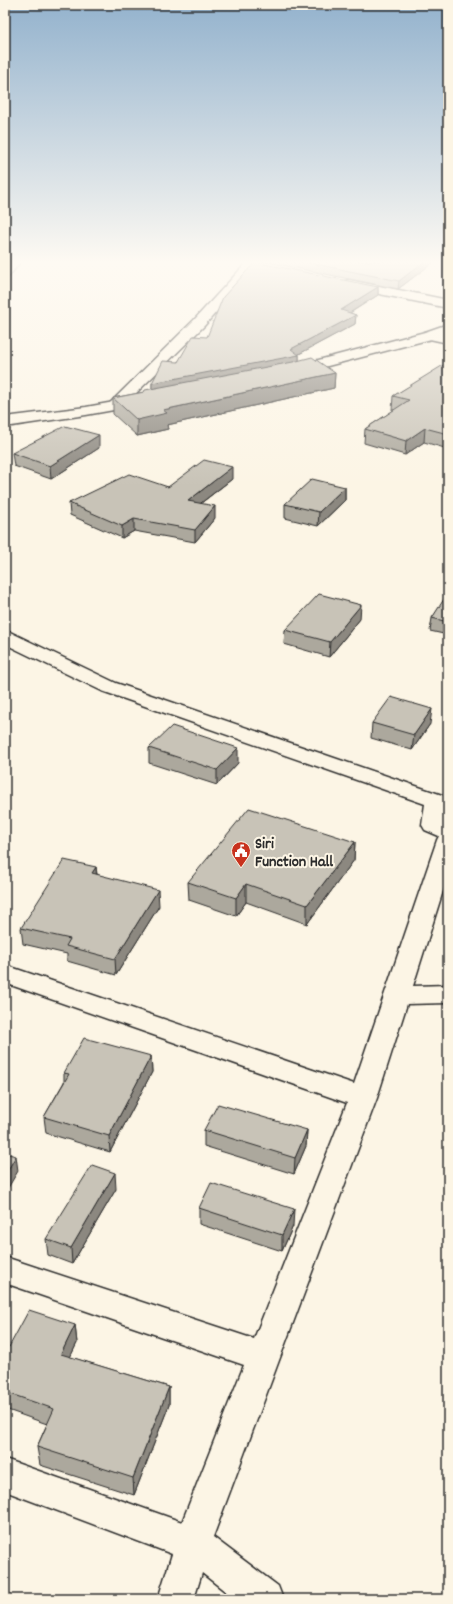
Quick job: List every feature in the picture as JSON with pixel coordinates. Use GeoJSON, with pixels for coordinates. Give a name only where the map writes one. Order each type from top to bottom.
{"type":"FeatureCollection","features":[{"type":"Feature","properties":{"kind":"street"},"geometry":{"type":"LineString","coordinates":[[115,406],[186,336]]}},
{"type":"Feature","properties":{"kind":"street"},"geometry":{"type":"LineString","coordinates":[[277,375],[427,336]]}},
{"type":"Feature","properties":{"kind":"street"},"geometry":{"type":"LineString","coordinates":[[434,336],[448,339]]}},
{"type":"Feature","properties":{"kind":"street"},"geometry":{"type":"LineString","coordinates":[[5,422],[86,411],[154,398]]}},
{"type":"Feature","properties":{"kind":"street"},"geometry":{"type":"LineString","coordinates":[[5,638],[109,687],[443,795],[433,825],[448,831]]}},
{"type":"Feature","properties":{"kind":"street"},"geometry":{"type":"LineString","coordinates":[[176,1599],[193,1544],[363,1098],[448,840]]}},
{"type":"Feature","properties":{"kind":"street"},"geometry":{"type":"LineString","coordinates":[[5,974],[363,1098]]}},
{"type":"Feature","properties":{"kind":"street"},"geometry":{"type":"LineString","coordinates":[[398,995],[448,994]]}},
{"type":"Feature","properties":{"kind":"street"},"geometry":{"type":"LineString","coordinates":[[5,1270],[264,1357]]}},
{"type":"Feature","properties":{"kind":"street"},"geometry":{"type":"LineString","coordinates":[[5,1475],[193,1544],[265,1599]]}},
{"type":"Feature","properties":{"kind":"building"},"geometry":{"type":"Polygon","coordinates":[[[193,336],[316,336],[291,349],[299,355],[152,383],[163,361],[178,362],[193,336]]]}},
{"type":"Feature","properties":{"kind":"building"},"geometry":{"type":"Polygon","coordinates":[[[312,357],[335,373],[163,410],[167,413],[137,420],[113,398],[144,392],[145,390],[293,362],[312,357]]]}},
{"type":"Feature","properties":{"kind":"building"},"geometry":{"type":"Polygon","coordinates":[[[445,364],[448,364],[448,434],[425,428],[406,441],[365,429],[409,400],[393,396],[445,364]]]}},
{"type":"Feature","properties":{"kind":"building"},"geometry":{"type":"Polygon","coordinates":[[[65,426],[99,435],[50,466],[12,453],[65,426]]]}},
{"type":"Feature","properties":{"kind":"building"},"geometry":{"type":"Polygon","coordinates":[[[204,460],[232,467],[188,501],[215,506],[195,530],[134,519],[122,526],[69,503],[129,474],[168,487],[204,460]]]}},
{"type":"Feature","properties":{"kind":"building"},"geometry":{"type":"Polygon","coordinates":[[[312,479],[345,487],[319,512],[285,504],[312,479]]]}},
{"type":"Feature","properties":{"kind":"building"},"geometry":{"type":"Polygon","coordinates":[[[319,594],[361,605],[330,642],[285,630],[319,594]]]}},
{"type":"Feature","properties":{"kind":"building"},"geometry":{"type":"Polygon","coordinates":[[[446,596],[448,596],[448,622],[432,618],[446,596]]]}},
{"type":"Feature","properties":{"kind":"building"},"geometry":{"type":"Polygon","coordinates":[[[391,697],[432,709],[414,735],[372,723],[391,697]]]}},
{"type":"Feature","properties":{"kind":"building"},"geometry":{"type":"Polygon","coordinates":[[[172,726],[238,748],[217,770],[149,748],[172,726]]]}},
{"type":"Feature","properties":{"kind":"building"},"geometry":{"type":"Polygon","coordinates":[[[249,808],[355,842],[307,905],[246,884],[236,898],[188,882],[249,808]]]}},
{"type":"Feature","properties":{"kind":"building"},"geometry":{"type":"Polygon","coordinates":[[[64,860],[96,867],[92,873],[158,890],[115,959],[66,946],[70,939],[21,928],[64,860]]]}},
{"type":"Feature","properties":{"kind":"building"},"geometry":{"type":"Polygon","coordinates":[[[84,1038],[151,1056],[109,1136],[44,1117],[69,1074],[64,1073],[84,1038]]]}},
{"type":"Feature","properties":{"kind":"building"},"geometry":{"type":"Polygon","coordinates":[[[218,1104],[307,1130],[295,1158],[204,1130],[218,1104]]]}},
{"type":"Feature","properties":{"kind":"building"},"geometry":{"type":"Polygon","coordinates":[[[5,1153],[16,1156],[5,1175],[5,1153]]]}},
{"type":"Feature","properties":{"kind":"building"},"geometry":{"type":"Polygon","coordinates":[[[92,1165],[115,1173],[71,1248],[46,1239],[92,1165]]]}},
{"type":"Feature","properties":{"kind":"building"},"geometry":{"type":"Polygon","coordinates":[[[211,1183],[294,1209],[282,1235],[199,1208],[211,1183]]]}},
{"type":"Feature","properties":{"kind":"building"},"geometry":{"type":"Polygon","coordinates":[[[29,1310],[75,1325],[61,1354],[169,1387],[133,1478],[37,1447],[54,1409],[5,1392],[5,1346],[9,1347],[29,1310]]]}},
{"type":"Feature","properties":{"kind":"place","name":"Siri Function Hall"},"geometry":{"type":"Point","coordinates":[241,868]}}]}
